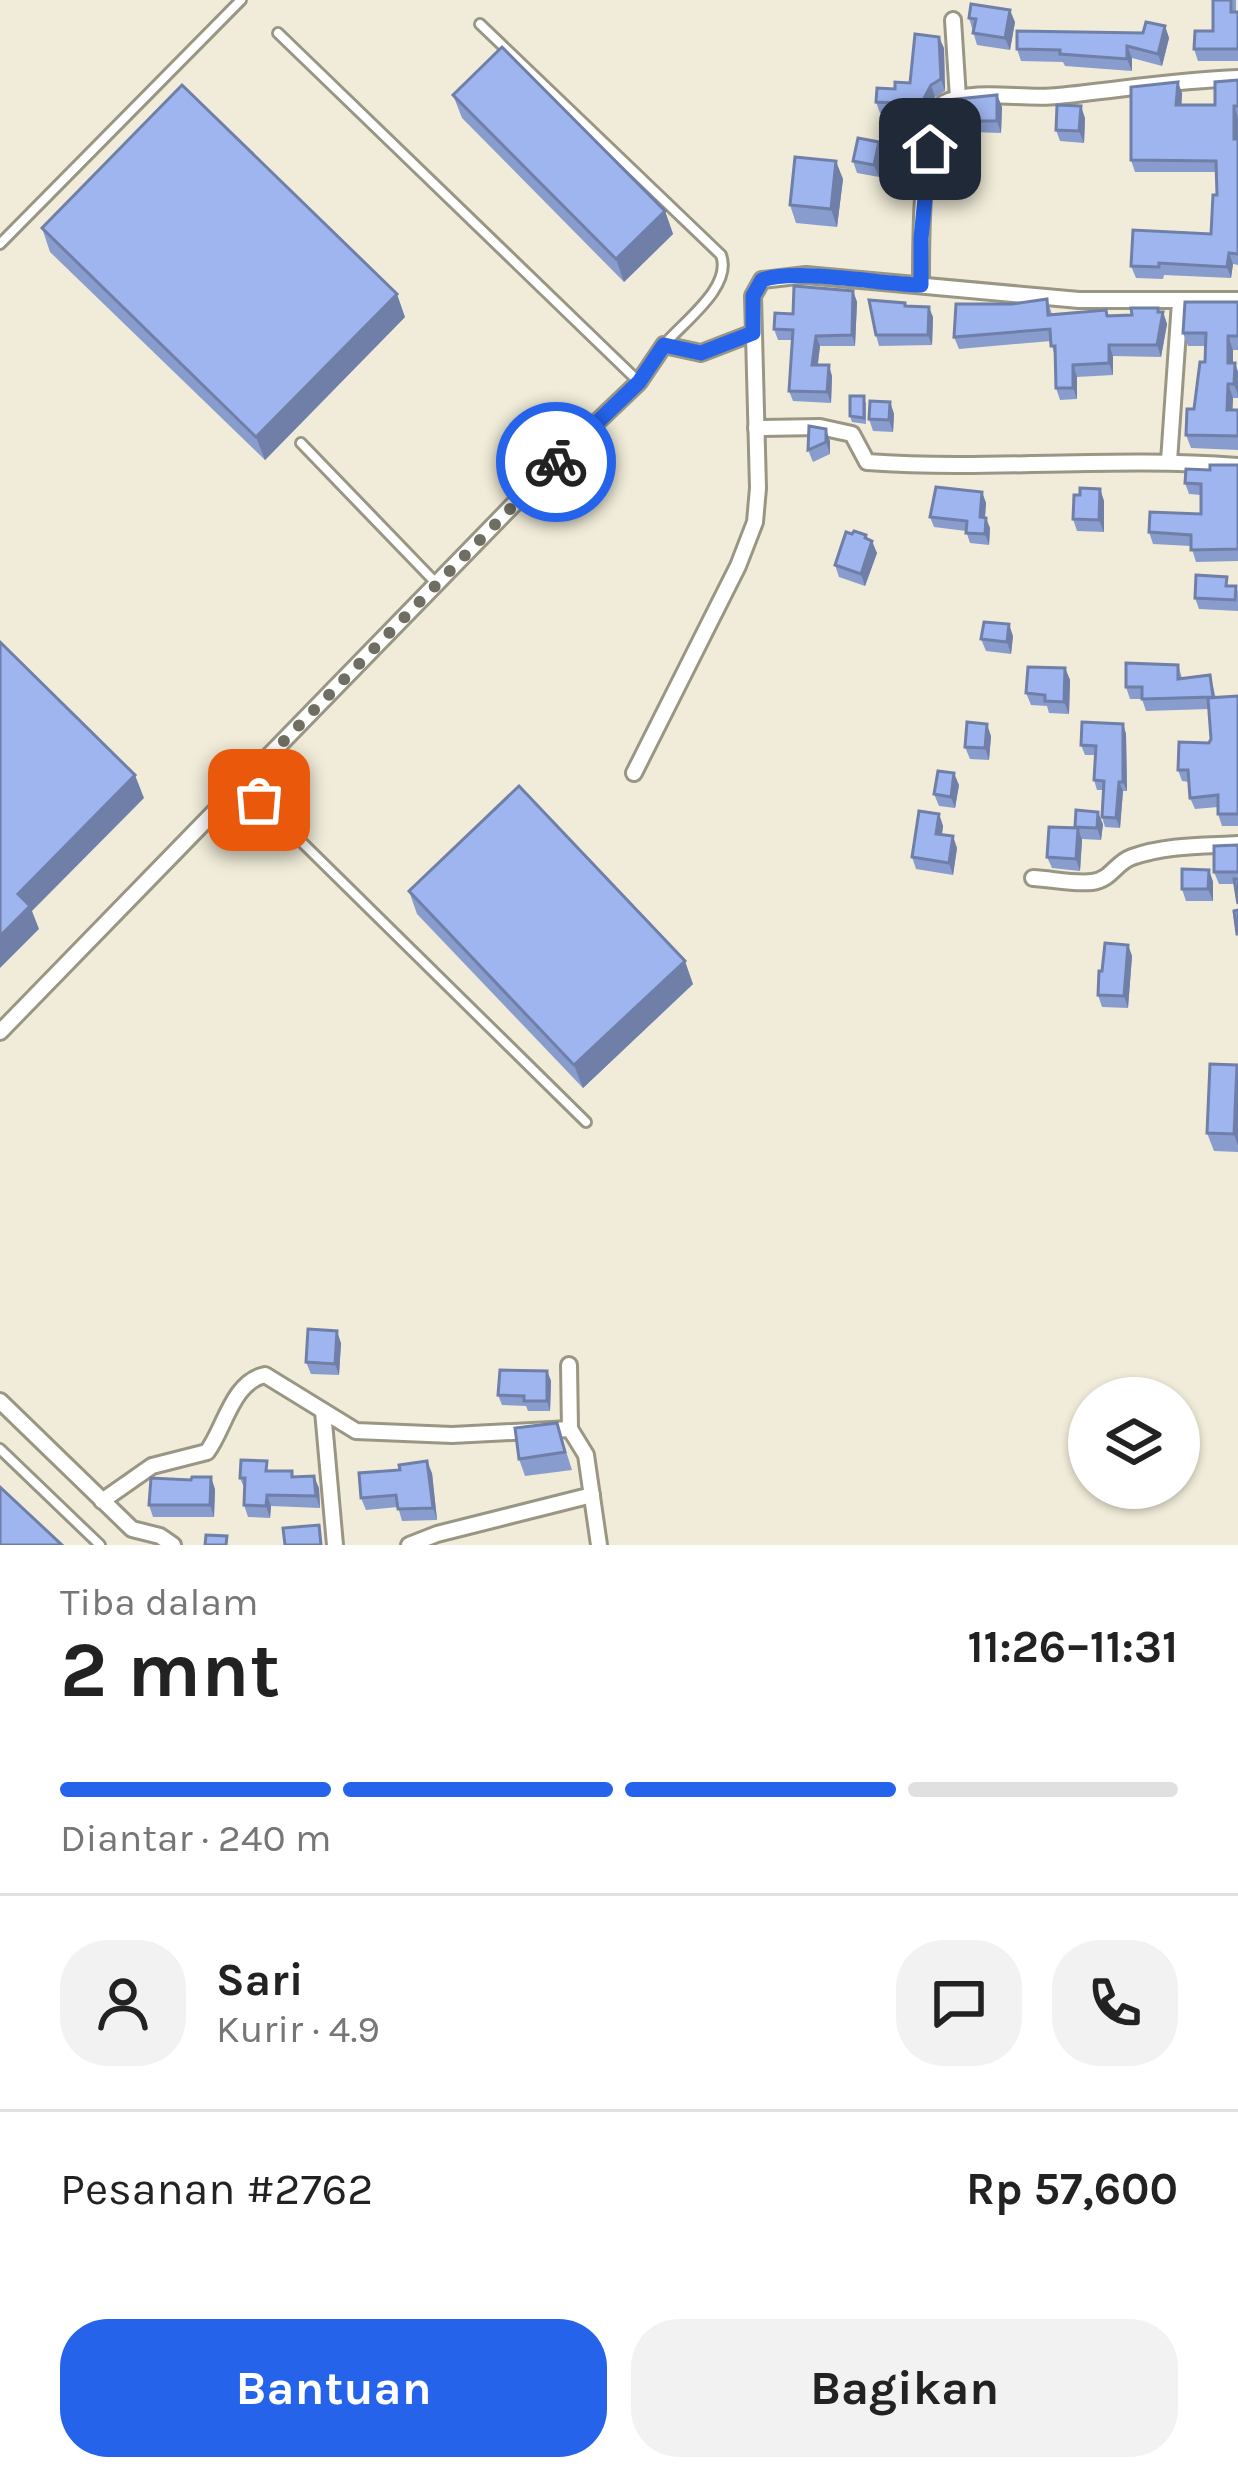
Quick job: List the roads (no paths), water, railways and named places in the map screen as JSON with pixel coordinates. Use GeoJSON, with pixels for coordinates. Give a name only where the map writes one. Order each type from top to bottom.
{"type":"FeatureCollection","features":[{"type":"Feature","properties":{"kind":"street"},"geometry":{"type":"LineString","coordinates":[[953,20],[958,98]]}},
{"type":"Feature","properties":{"kind":"street"},"geometry":{"type":"LineString","coordinates":[[921,285],[923,198],[934,122],[944,103],[958,98],[1057,96],[1149,82],[1238,78]]}},
{"type":"Feature","properties":{"kind":"street"},"geometry":{"type":"LineString","coordinates":[[634,773],[751,536],[758,488],[753,296],[762,280],[772,276],[921,285],[1005,296],[1238,300]]}},
{"type":"Feature","properties":{"kind":"street"},"geometry":{"type":"LineString","coordinates":[[1169,461],[1180,302]]}},
{"type":"Feature","properties":{"kind":"street"},"geometry":{"type":"LineString","coordinates":[[0,1032],[639,382],[664,345],[701,353],[753,333]]}},
{"type":"Feature","properties":{"kind":"street"},"geometry":{"type":"LineString","coordinates":[[756,428],[838,429],[852,434],[867,462],[885,464],[1169,461],[1238,466]]}},
{"type":"Feature","properties":{"kind":"street"},"geometry":{"type":"LineString","coordinates":[[1033,878],[1091,882],[1107,878],[1125,859],[1145,853],[1238,844]]}},
{"type":"Feature","properties":{"kind":"street"},"geometry":{"type":"LineString","coordinates":[[569,1366],[570,1429],[586,1455],[599,1545]]}},
{"type":"Feature","properties":{"kind":"street"},"geometry":{"type":"LineString","coordinates":[[102,1501],[152,1466],[207,1452],[242,1389],[254,1377],[265,1375],[356,1431],[452,1435],[570,1429]]}},
{"type":"Feature","properties":{"kind":"street"},"geometry":{"type":"LineString","coordinates":[[0,1401],[133,1529],[173,1545]]}},
{"type":"Feature","properties":{"kind":"street"},"geometry":{"type":"LineString","coordinates":[[323,1411],[335,1545]]}},
{"type":"Feature","properties":{"kind":"street"},"geometry":{"type":"LineString","coordinates":[[409,1545],[592,1495]]}},
{"type":"Feature","properties":{"kind":"lane"},"geometry":{"type":"LineString","coordinates":[[0,244],[241,0]]}},
{"type":"Feature","properties":{"kind":"lane"},"geometry":{"type":"LineString","coordinates":[[480,24],[721,255],[725,266],[721,280],[664,345]]}},
{"type":"Feature","properties":{"kind":"lane"},"geometry":{"type":"LineString","coordinates":[[278,33],[639,382]]}},
{"type":"Feature","properties":{"kind":"lane"},"geometry":{"type":"LineString","coordinates":[[301,443],[437,584]]}},
{"type":"Feature","properties":{"kind":"lane"},"geometry":{"type":"LineString","coordinates":[[240,786],[586,1122]]}},
{"type":"Feature","properties":{"kind":"lane"},"geometry":{"type":"LineString","coordinates":[[0,1449],[100,1545]]}}]}
